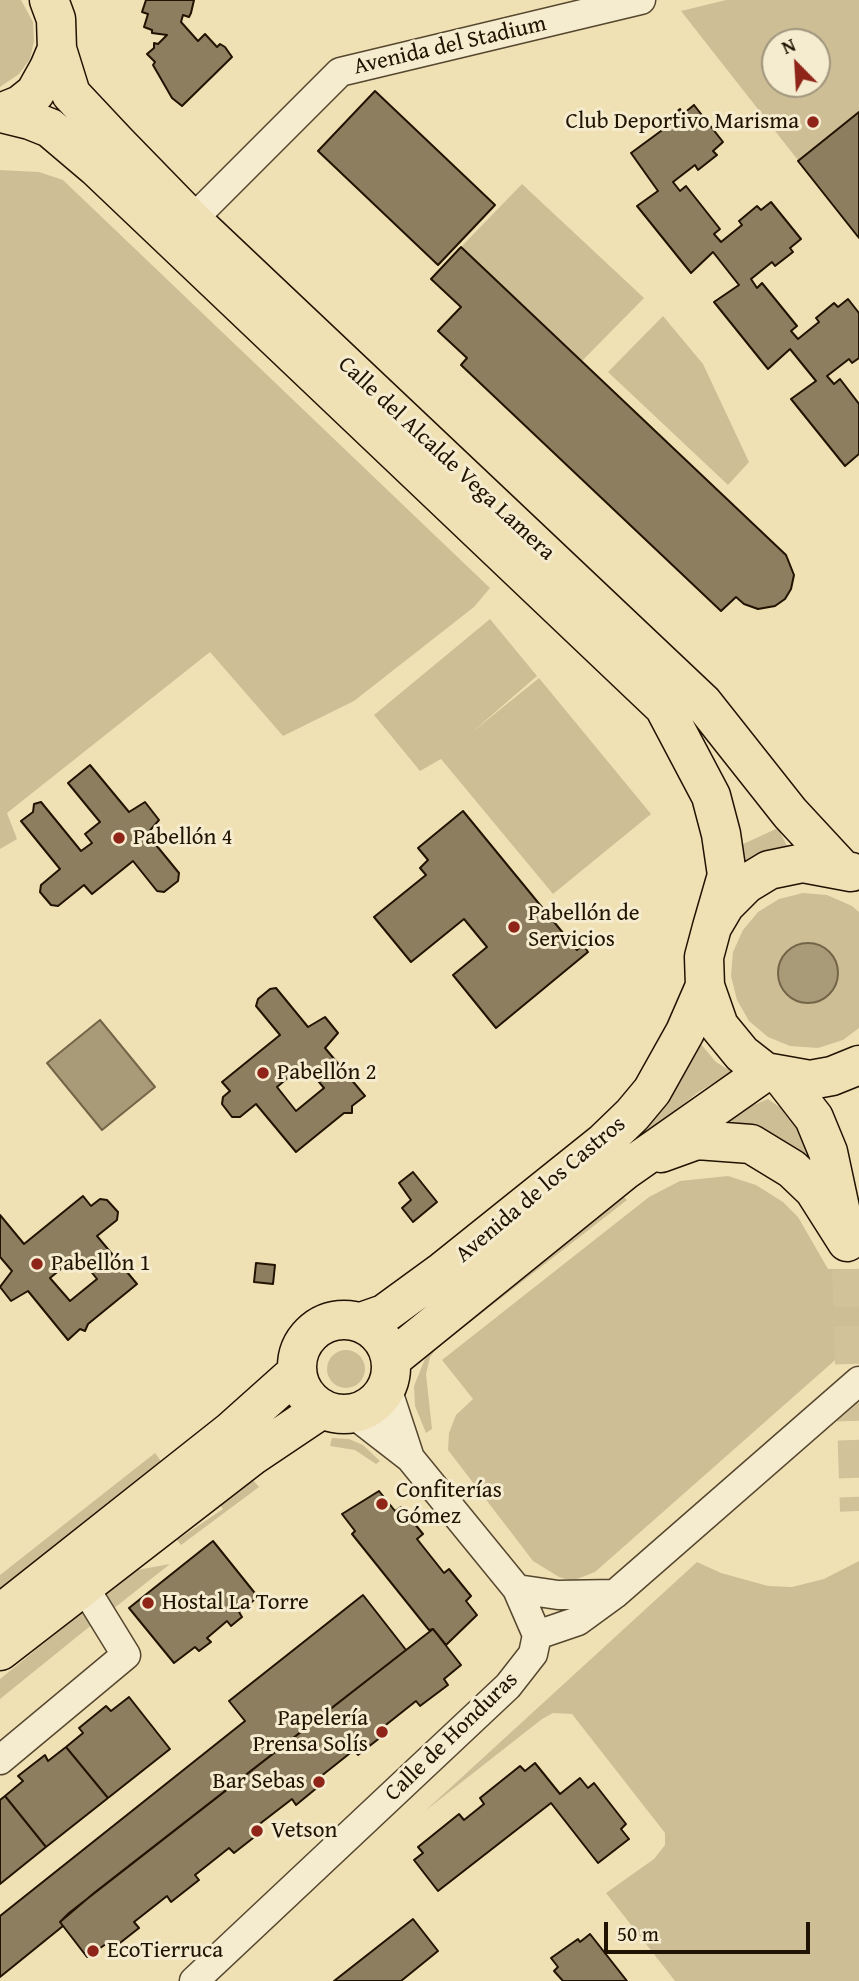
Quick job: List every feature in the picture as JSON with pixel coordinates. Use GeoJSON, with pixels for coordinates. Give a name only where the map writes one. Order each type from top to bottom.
{"type":"FeatureCollection","features":[{"type":"Feature","properties":{"kind":"main road","name":"Calle del Alcalde Vega Lamera"},"geometry":{"type":"LineString","coordinates":[[49,0],[56,19],[57,50],[71,94],[192,220],[703,703],[790,813],[850,872]]}},
{"type":"Feature","properties":{"kind":"main road"},"geometry":{"type":"LineString","coordinates":[[0,113],[20,105],[35,93],[57,50]]}},
{"type":"Feature","properties":{"kind":"main road","name":"Calle del Alcalde Vega Lamera"},"geometry":{"type":"LineString","coordinates":[[0,113],[50,128],[96,167],[664,707],[711,796],[721,834],[727,875],[704,957],[705,986]]}},
{"type":"Feature","properties":{"kind":"main road"},"geometry":{"type":"LineString","coordinates":[[712,926],[725,905],[746,884],[769,870],[803,863],[850,872]]}},
{"type":"Feature","properties":{"kind":"main road"},"geometry":{"type":"LineString","coordinates":[[705,986],[719,1026],[742,1054],[774,1075],[814,1118],[828,1152],[849,1255]]}},
{"type":"Feature","properties":{"kind":"main road","name":"Avenida de los Castros"},"geometry":{"type":"LineString","coordinates":[[361,1322],[384,1314],[443,1271],[604,1142],[632,1115],[652,1091],[685,1032],[705,986]]}},
{"type":"Feature","properties":{"kind":"main road"},"geometry":{"type":"LineString","coordinates":[[774,1075],[810,1080],[832,1076],[859,1065]]}},
{"type":"Feature","properties":{"kind":"main road","name":"Avenida de los Castros"},"geometry":{"type":"LineString","coordinates":[[390,1373],[639,1160],[718,1102],[774,1075]]}},
{"type":"Feature","properties":{"kind":"main road"},"geometry":{"type":"LineString","coordinates":[[639,1160],[697,1140],[751,1144],[792,1169],[814,1190],[849,1255]]}},
{"type":"Feature","properties":{"kind":"main road"},"geometry":{"type":"LineString","coordinates":[[849,1255],[859,1169]]}},
{"type":"Feature","properties":{"kind":"main road"},"geometry":{"type":"LineString","coordinates":[[0,1651],[251,1456],[337,1411],[370,1406],[390,1373],[376,1331],[361,1322],[345,1319],[327,1322],[313,1331],[301,1347],[297,1371],[302,1388],[337,1411]]}},
{"type":"Feature","properties":{"kind":"main road"},"geometry":{"type":"LineString","coordinates":[[0,1614],[231,1431],[297,1371]]}},
{"type":"Feature","properties":{"kind":"street","name":"Avenida del Stadium"},"geometry":{"type":"LineString","coordinates":[[192,220],[340,72],[641,0]]}},
{"type":"Feature","properties":{"kind":"street"},"geometry":{"type":"LineString","coordinates":[[390,1373],[410,1458]]}},
{"type":"Feature","properties":{"kind":"street"},"geometry":{"type":"LineString","coordinates":[[337,1411],[410,1458],[517,1590],[537,1635],[578,1621],[615,1594],[859,1381]]}},
{"type":"Feature","properties":{"kind":"street"},"geometry":{"type":"LineString","coordinates":[[0,1760],[127,1655],[83,1585]]}},
{"type":"Feature","properties":{"kind":"street"},"geometry":{"type":"LineString","coordinates":[[517,1590],[558,1595],[615,1594]]}},
{"type":"Feature","properties":{"kind":"street","name":"Calle de Honduras"},"geometry":{"type":"LineString","coordinates":[[194,1981],[508,1686],[533,1654],[537,1635]]}},
{"type":"Feature","properties":{"kind":"shaded area"},"geometry":{"type":"Polygon","coordinates":[[[0,0],[21,0],[33,22],[34,41],[30,59],[19,74],[0,87],[0,0]]]}},
{"type":"Feature","properties":{"kind":"shaded area","name":"Club Deportivo Marisma"},"geometry":{"type":"Polygon","coordinates":[[[726,0],[859,0],[859,238],[681,11],[726,0]]]}},
{"type":"Feature","properties":{"kind":"shaded area"},"geometry":{"type":"Polygon","coordinates":[[[0,170],[39,172],[63,180],[490,588],[474,607],[354,701],[283,736],[210,652],[7,813],[17,839],[0,849],[0,170]]]}},
{"type":"Feature","properties":{"kind":"shaded area"},"geometry":{"type":"Polygon","coordinates":[[[522,184],[644,298],[582,361],[461,247],[522,184]]]}},
{"type":"Feature","properties":{"kind":"shaded area"},"geometry":{"type":"Polygon","coordinates":[[[663,316],[703,364],[749,462],[728,485],[608,372],[663,316]]]}},
{"type":"Feature","properties":{"kind":"shaded area"},"geometry":{"type":"Polygon","coordinates":[[[490,619],[537,676],[471,733],[539,678],[651,814],[553,894],[441,759],[420,771],[374,715],[490,619]]]}},
{"type":"Feature","properties":{"kind":"shaded area"},"geometry":{"type":"Polygon","coordinates":[[[778,828],[787,846],[744,862],[741,845],[778,828]]]}},
{"type":"Feature","properties":{"kind":"shaded area"},"geometry":{"type":"Polygon","coordinates":[[[803,893],[827,895],[859,912],[859,1028],[843,1040],[818,1048],[790,1046],[768,1037],[749,1021],[737,1000],[731,976],[733,952],[743,930],[758,912],[779,899],[803,893]]]}},
{"type":"Feature","properties":{"kind":"shaded area"},"geometry":{"type":"Polygon","coordinates":[[[808,943],[829,952],[838,973],[829,994],[808,1003],[787,994],[778,973],[787,952],[808,943]]]}},
{"type":"Feature","properties":{"kind":"shaded area"},"geometry":{"type":"Polygon","coordinates":[[[100,1020],[155,1087],[102,1130],[47,1063],[100,1020]]]}},
{"type":"Feature","properties":{"kind":"shaded area"},"geometry":{"type":"Polygon","coordinates":[[[700,1043],[716,1062],[732,1072],[697,1093],[624,1152],[700,1043]]]}},
{"type":"Feature","properties":{"kind":"shaded area"},"geometry":{"type":"Polygon","coordinates":[[[768,1099],[792,1116],[815,1152],[801,1160],[713,1122],[768,1099]]]}},
{"type":"Feature","properties":{"kind":"shaded area"},"geometry":{"type":"Polygon","coordinates":[[[728,1176],[756,1185],[783,1202],[798,1217],[828,1269],[859,1269],[859,1339],[595,1572],[572,1581],[559,1577],[533,1561],[448,1450],[449,1433],[456,1415],[473,1399],[442,1360],[649,1197],[680,1181],[728,1176]]]}},
{"type":"Feature","properties":{"kind":"shaded area"},"geometry":{"type":"Polygon","coordinates":[[[622,1195],[627,1200],[437,1348],[430,1357],[426,1374],[432,1429],[426,1433],[415,1406],[414,1386],[431,1344],[622,1195]]]}},
{"type":"Feature","properties":{"kind":"shaded area"},"geometry":{"type":"Polygon","coordinates":[[[346,1350],[360,1355],[365,1369],[360,1383],[346,1388],[332,1383],[327,1369],[332,1355],[346,1350]]]}},
{"type":"Feature","properties":{"kind":"shaded area"},"geometry":{"type":"Polygon","coordinates":[[[332,1438],[349,1439],[363,1445],[380,1461],[376,1464],[355,1450],[330,1446],[332,1438]]]}},
{"type":"Feature","properties":{"kind":"shaded area"},"geometry":{"type":"Polygon","coordinates":[[[155,1453],[164,1465],[0,1595],[0,1575],[155,1453]]]}},
{"type":"Feature","properties":{"kind":"shaded area"},"geometry":{"type":"Polygon","coordinates":[[[253,1480],[259,1487],[181,1545],[177,1540],[223,1509],[220,1505],[253,1480]]]}},
{"type":"Feature","properties":{"kind":"shaded area"},"geometry":{"type":"Polygon","coordinates":[[[859,1561],[859,1981],[675,1981],[606,1893],[654,1859],[665,1845],[665,1833],[572,1714],[553,1713],[542,1719],[425,1811],[697,1562],[721,1573],[768,1586],[792,1587],[824,1579],[859,1561]]]}},
{"type":"Feature","properties":{"kind":"shaded area"},"geometry":{"type":"Polygon","coordinates":[[[170,1564],[113,1609],[103,1597],[137,1570],[170,1564]]]}},
{"type":"Feature","properties":{"kind":"shaded area"},"geometry":{"type":"Polygon","coordinates":[[[84,1611],[94,1623],[0,1699],[0,1679],[84,1611]]]}},
{"type":"Feature","properties":{"kind":"building"},"geometry":{"type":"Polygon","coordinates":[[[146,0],[194,0],[189,17],[183,15],[181,22],[198,41],[205,34],[217,47],[220,44],[225,47],[232,57],[182,106],[172,98],[153,65],[155,62],[147,54],[154,48],[154,43],[158,44],[167,35],[152,33],[152,30],[144,27],[148,14],[142,12],[146,0]]]}},
{"type":"Feature","properties":{"kind":"building"},"geometry":{"type":"Polygon","coordinates":[[[375,91],[495,205],[438,265],[318,151],[375,91]]]}},
{"type":"Feature","properties":{"kind":"building"},"geometry":{"type":"Polygon","coordinates":[[[694,105],[723,142],[713,151],[717,155],[698,170],[695,165],[673,182],[680,191],[686,186],[720,229],[714,234],[721,242],[742,225],[739,221],[757,206],[761,210],[771,202],[801,239],[790,248],[793,252],[775,266],[772,262],[751,279],[757,288],[762,283],[797,326],[791,331],[798,339],[819,322],[816,318],[834,303],[838,307],[848,299],[859,313],[859,358],[852,363],[849,359],[827,376],[834,384],[840,379],[859,404],[859,454],[845,466],[791,399],[816,381],[790,349],[768,369],[714,302],[739,285],[713,252],[691,273],[637,206],[658,191],[631,153],[665,128],[662,124],[680,109],[683,114],[694,105]]]}},
{"type":"Feature","properties":{"kind":"building"},"geometry":{"type":"Polygon","coordinates":[[[859,112],[859,238],[798,161],[859,112]]]}},
{"type":"Feature","properties":{"kind":"building"},"geometry":{"type":"Polygon","coordinates":[[[461,247],[786,555],[794,575],[791,589],[785,599],[775,606],[758,609],[744,604],[736,597],[721,611],[461,365],[467,358],[438,331],[461,307],[431,279],[461,247]]]}},
{"type":"Feature","properties":{"kind":"building","name":"Pabellón 4"},"geometry":{"type":"Polygon","coordinates":[[[90,765],[129,812],[145,802],[159,820],[147,834],[179,873],[178,881],[164,892],[157,891],[133,861],[92,894],[84,885],[58,906],[51,905],[40,892],[41,885],[60,869],[21,821],[33,812],[34,804],[41,802],[81,851],[92,843],[85,834],[100,822],[68,783],[90,765]]]}},
{"type":"Feature","properties":{"kind":"building","name":"Pabellón de Servicios"},"geometry":{"type":"Polygon","coordinates":[[[463,811],[577,950],[583,945],[588,952],[496,1028],[453,975],[487,947],[464,919],[411,962],[374,917],[426,875],[420,868],[428,860],[418,848],[463,811]]]}},
{"type":"Feature","properties":{"kind":"building","name":"Pabellón 2"},"geometry":{"type":"Polygon","coordinates":[[[276,988],[308,1027],[325,1017],[338,1033],[325,1048],[365,1096],[352,1106],[352,1113],[344,1113],[296,1152],[256,1104],[240,1117],[232,1117],[222,1104],[223,1097],[230,1091],[222,1082],[280,1035],[256,1006],[258,999],[270,989],[276,988]],[[304,1064],[277,1087],[296,1111],[324,1088],[304,1064]]]}},
{"type":"Feature","properties":{"kind":"building"},"geometry":{"type":"Polygon","coordinates":[[[413,1172],[437,1202],[413,1222],[402,1208],[411,1200],[399,1183],[413,1172]]]}},
{"type":"Feature","properties":{"kind":"building","name":"Pabellón 1"},"geometry":{"type":"Polygon","coordinates":[[[83,1196],[91,1206],[100,1199],[107,1200],[118,1212],[117,1220],[97,1236],[137,1284],[88,1324],[85,1331],[80,1329],[68,1340],[28,1291],[11,1301],[0,1287],[12,1271],[0,1257],[0,1215],[24,1244],[83,1196]],[[78,1255],[50,1278],[70,1301],[97,1279],[78,1255]]]}},
{"type":"Feature","properties":{"kind":"building"},"geometry":{"type":"Polygon","coordinates":[[[256,1263],[275,1265],[273,1284],[254,1282],[256,1263]]]}},
{"type":"Feature","properties":{"kind":"building"},"geometry":{"type":"Polygon","coordinates":[[[379,1491],[395,1511],[401,1507],[423,1534],[417,1539],[444,1573],[449,1569],[471,1596],[466,1601],[477,1615],[446,1645],[433,1629],[429,1630],[352,1534],[355,1531],[342,1514],[379,1491]]]}},
{"type":"Feature","properties":{"kind":"building"},"geometry":{"type":"Polygon","coordinates":[[[213,1541],[258,1597],[239,1612],[242,1617],[231,1626],[227,1621],[207,1638],[211,1642],[199,1651],[195,1647],[174,1663],[129,1608],[213,1541]]]}},
{"type":"Feature","properties":{"kind":"building"},"geometry":{"type":"Polygon","coordinates":[[[363,1595],[406,1650],[94,1893],[60,1922],[63,1926],[0,1977],[0,1916],[245,1721],[229,1701],[363,1595]]]}},
{"type":"Feature","properties":{"kind":"building"},"geometry":{"type":"Polygon","coordinates":[[[433,1629],[461,1665],[444,1679],[448,1685],[420,1706],[416,1701],[382,1728],[386,1733],[358,1755],[354,1750],[320,1777],[324,1782],[296,1805],[292,1799],[257,1826],[262,1831],[234,1853],[229,1848],[195,1875],[199,1880],[171,1902],[167,1896],[134,1922],[139,1928],[111,1950],[106,1944],[87,1957],[60,1922],[69,1913],[433,1629]]]}},
{"type":"Feature","properties":{"kind":"building"},"geometry":{"type":"Polygon","coordinates":[[[129,1697],[170,1749],[108,1798],[66,1747],[83,1733],[79,1728],[106,1706],[111,1711],[129,1697]]]}},
{"type":"Feature","properties":{"kind":"building"},"geometry":{"type":"Polygon","coordinates":[[[66,1747],[108,1798],[46,1847],[5,1796],[23,1781],[18,1776],[45,1755],[48,1761],[66,1747]]]}},
{"type":"Feature","properties":{"kind":"building"},"geometry":{"type":"Polygon","coordinates":[[[535,1763],[560,1794],[580,1778],[588,1788],[594,1783],[626,1824],[621,1829],[629,1839],[598,1863],[551,1803],[438,1891],[414,1860],[423,1853],[418,1847],[459,1814],[464,1820],[484,1804],[480,1798],[520,1766],[525,1771],[535,1763]]]}},
{"type":"Feature","properties":{"kind":"building"},"geometry":{"type":"Polygon","coordinates":[[[5,1796],[46,1847],[0,1884],[0,1800],[5,1796]]]}},
{"type":"Feature","properties":{"kind":"building"},"geometry":{"type":"Polygon","coordinates":[[[413,1919],[438,1951],[401,1981],[334,1981],[413,1919]]]}},
{"type":"Feature","properties":{"kind":"building"},"geometry":{"type":"Polygon","coordinates":[[[590,1934],[627,1981],[563,1981],[554,1971],[558,1967],[551,1958],[590,1934]]]}},
{"type":"Feature","properties":{"kind":"tunnel"},"geometry":{"type":"LineString","coordinates":[[851,1269],[859,1511]]}},
{"type":"Feature","properties":{"kind":"place","name":"Club Deportivo Marisma"},"geometry":{"type":"Point","coordinates":[813,122]}},
{"type":"Feature","properties":{"kind":"place","name":"Pabellón 4"},"geometry":{"type":"Point","coordinates":[119,838]}},
{"type":"Feature","properties":{"kind":"place","name":"Pabellón de Servicios"},"geometry":{"type":"Point","coordinates":[514,927]}},
{"type":"Feature","properties":{"kind":"place","name":"Pabellón 2"},"geometry":{"type":"Point","coordinates":[263,1073]}},
{"type":"Feature","properties":{"kind":"place","name":"Pabellón 1"},"geometry":{"type":"Point","coordinates":[37,1264]}},
{"type":"Feature","properties":{"kind":"place","name":"Confiterías Gómez"},"geometry":{"type":"Point","coordinates":[382,1504]}},
{"type":"Feature","properties":{"kind":"place","name":"Hostal La Torre"},"geometry":{"type":"Point","coordinates":[148,1603]}},
{"type":"Feature","properties":{"kind":"place","name":"Papelería Prensa Solís"},"geometry":{"type":"Point","coordinates":[382,1732]}},
{"type":"Feature","properties":{"kind":"place","name":"Bar Sebas"},"geometry":{"type":"Point","coordinates":[319,1782]}},
{"type":"Feature","properties":{"kind":"place","name":"Vetson"},"geometry":{"type":"Point","coordinates":[257,1831]}},
{"type":"Feature","properties":{"kind":"place","name":"EcoTierruca"},"geometry":{"type":"Point","coordinates":[93,1951]}}]}
